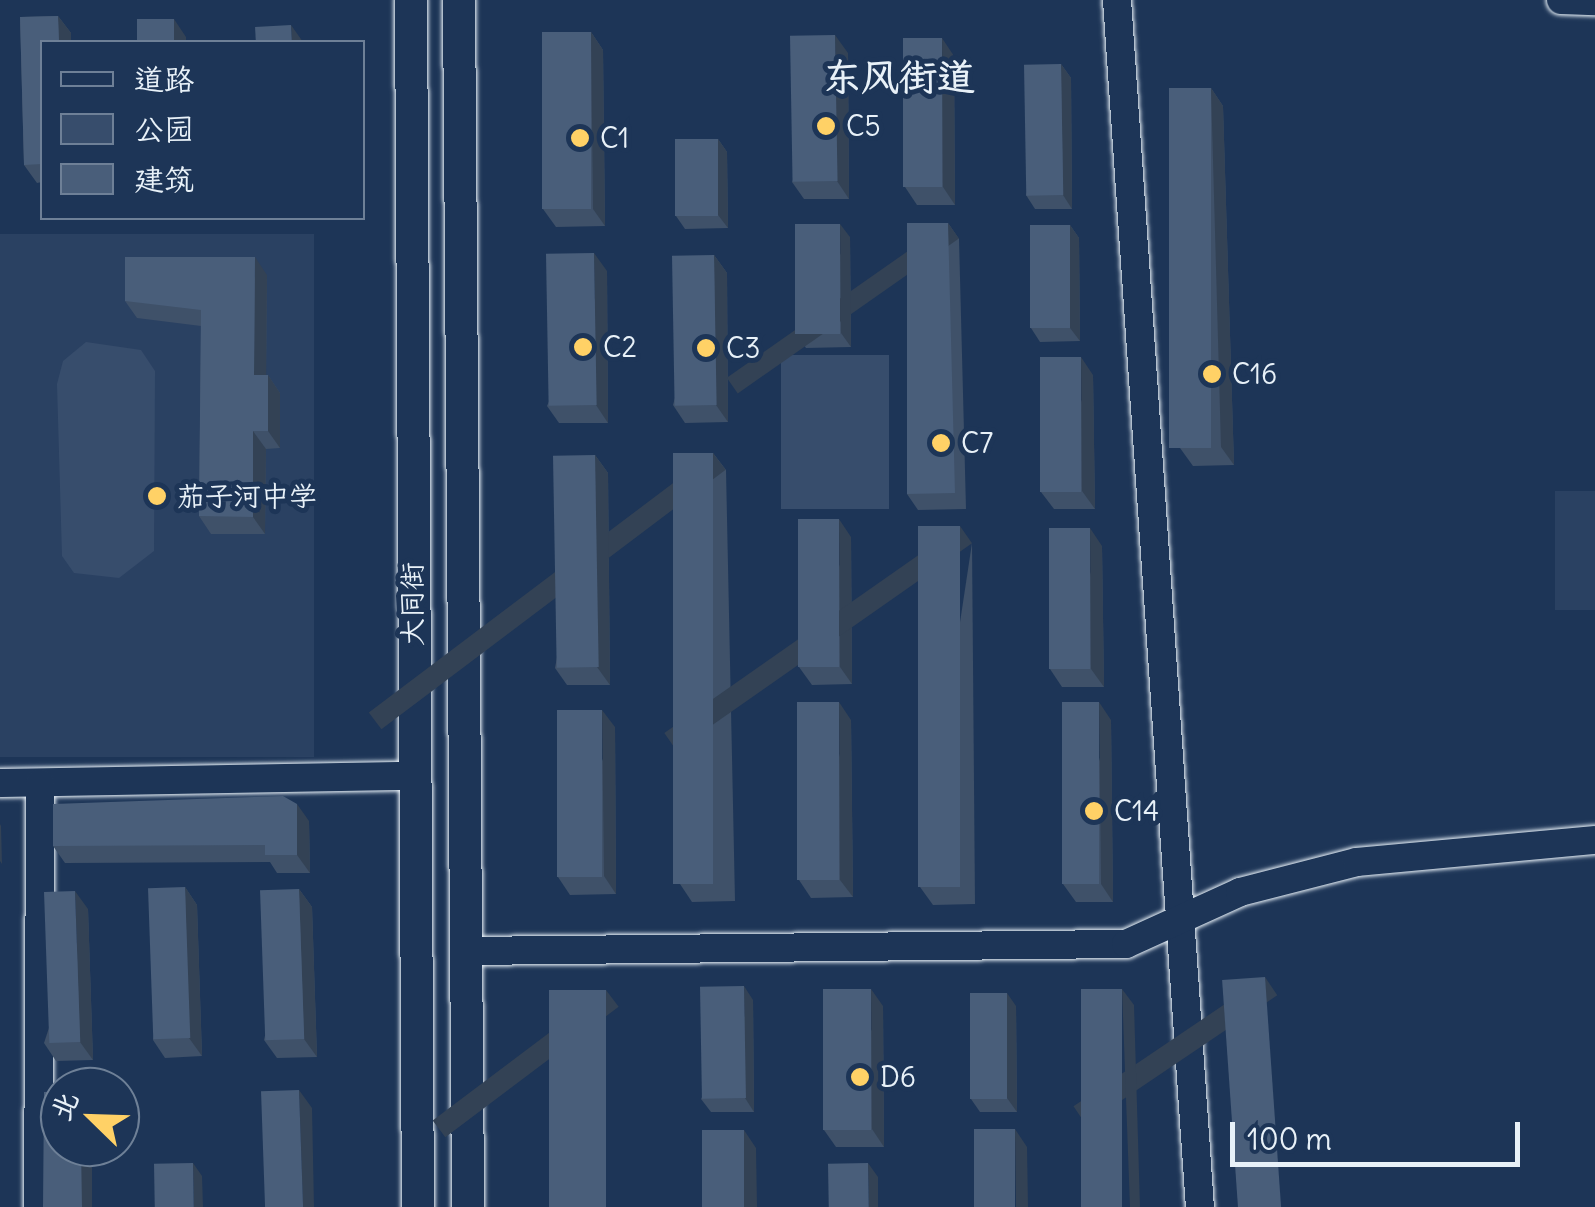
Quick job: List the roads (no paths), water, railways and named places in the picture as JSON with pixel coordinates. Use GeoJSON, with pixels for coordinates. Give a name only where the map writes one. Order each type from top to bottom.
{"type":"FeatureCollection","features":[{"type":"Feature","properties":{"kind":"main road","name":"大同街"},"geometry":{"type":"LineString","coordinates":[[411,0],[412,776],[418,1207]]}},
{"type":"Feature","properties":{"kind":"main road","name":"大同街"},"geometry":{"type":"LineString","coordinates":[[459,0],[468,1207]]}},
{"type":"Feature","properties":{"kind":"street"},"geometry":{"type":"LineString","coordinates":[[1117,0],[1200,1207]]}},
{"type":"Feature","properties":{"kind":"street"},"geometry":{"type":"LineString","coordinates":[[1561,0],[1595,2]]}},
{"type":"Feature","properties":{"kind":"street"},"geometry":{"type":"LineString","coordinates":[[0,783],[412,776]]}},
{"type":"Feature","properties":{"kind":"street"},"geometry":{"type":"LineString","coordinates":[[38,1207],[40,783]]}},
{"type":"Feature","properties":{"kind":"street"},"geometry":{"type":"LineString","coordinates":[[466,951],[1126,944],[1178,924],[1240,892],[1357,862],[1595,840]]}},
{"type":"Feature","properties":{"kind":"place","name":"C5"},"geometry":{"type":"Point","coordinates":[826,126]}},
{"type":"Feature","properties":{"kind":"place","name":"C1"},"geometry":{"type":"Point","coordinates":[580,138]}},
{"type":"Feature","properties":{"kind":"place","name":"C2"},"geometry":{"type":"Point","coordinates":[583,347]}},
{"type":"Feature","properties":{"kind":"place","name":"C3"},"geometry":{"type":"Point","coordinates":[706,348]}},
{"type":"Feature","properties":{"kind":"place","name":"C16"},"geometry":{"type":"Point","coordinates":[1212,374]}},
{"type":"Feature","properties":{"kind":"place","name":"C7"},"geometry":{"type":"Point","coordinates":[941,443]}},
{"type":"Feature","properties":{"kind":"place","name":"茄子河中学"},"geometry":{"type":"Point","coordinates":[157,496]}},
{"type":"Feature","properties":{"kind":"place","name":"C14"},"geometry":{"type":"Point","coordinates":[1094,811]}},
{"type":"Feature","properties":{"kind":"place","name":"D6"},"geometry":{"type":"Point","coordinates":[860,1077]}},
{"type":"Feature","properties":{"kind":"district","name":"东风街道"},"geometry":{"type":"Point","coordinates":[899,77]}}]}
